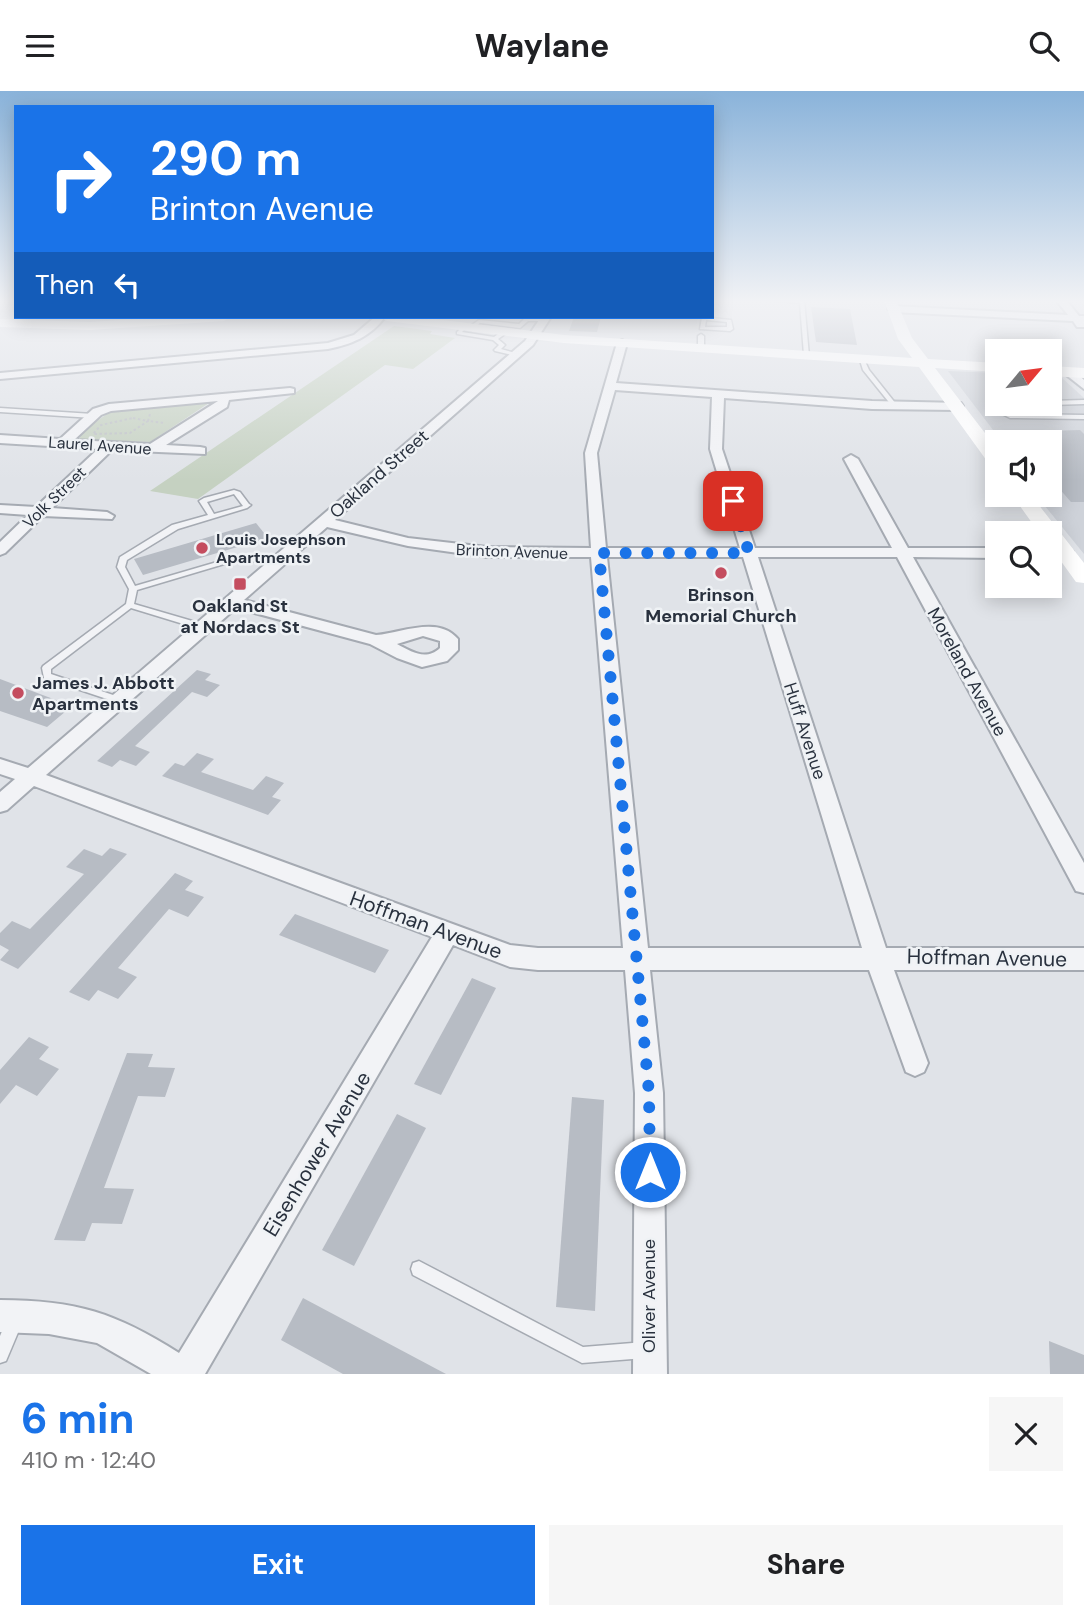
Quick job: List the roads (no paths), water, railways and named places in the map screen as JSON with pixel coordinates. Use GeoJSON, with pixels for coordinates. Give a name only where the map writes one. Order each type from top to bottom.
{"type":"FeatureCollection","features":[{"type":"Feature","properties":{"kind":"main road"},"geometry":{"type":"LineString","coordinates":[[884,360],[985,367]]}},
{"type":"Feature","properties":{"kind":"main road"},"geometry":{"type":"LineString","coordinates":[[921,360],[985,446]]}},
{"type":"Feature","properties":{"kind":"main road"},"geometry":{"type":"LineString","coordinates":[[1062,556],[1084,577]]}},
{"type":"Feature","properties":{"kind":"street"},"geometry":{"type":"LineString","coordinates":[[0,376],[183,360]]}},
{"type":"Feature","properties":{"kind":"street","name":"Oakland Street"},"geometry":{"type":"LineString","coordinates":[[0,804],[509,360]]}},
{"type":"Feature","properties":{"kind":"street","name":"Oliver Avenue"},"geometry":{"type":"LineString","coordinates":[[617,360],[591,453],[649,1093],[650,1362]]}},
{"type":"Feature","properties":{"kind":"street"},"geometry":{"type":"LineString","coordinates":[[1076,372],[1084,386]]}},
{"type":"Feature","properties":{"kind":"street"},"geometry":{"type":"LineString","coordinates":[[610,386],[894,405],[957,406]]}},
{"type":"Feature","properties":{"kind":"street"},"geometry":{"type":"LineString","coordinates":[[63,443],[93,416],[109,408],[290,391]]}},
{"type":"Feature","properties":{"kind":"street","name":"Huff Avenue"},"geometry":{"type":"LineString","coordinates":[[719,394],[716,449],[877,957],[915,1063]]}},
{"type":"Feature","properties":{"kind":"street"},"geometry":{"type":"LineString","coordinates":[[153,448],[223,404],[224,397]]}},
{"type":"Feature","properties":{"kind":"street","name":"Laurel Avenue"},"geometry":{"type":"LineString","coordinates":[[0,439],[200,451]]}},
{"type":"Feature","properties":{"kind":"street","name":"Volk Street"},"geometry":{"type":"LineString","coordinates":[[0,550],[109,445]]}},
{"type":"Feature","properties":{"kind":"street","name":"Moreland Avenue"},"geometry":{"type":"LineString","coordinates":[[851,459],[1084,884]]}},
{"type":"Feature","properties":{"kind":"street"},"geometry":{"type":"LineString","coordinates":[[0,509],[107,516]]}},
{"type":"Feature","properties":{"kind":"street","name":"Brinton Avenue"},"geometry":{"type":"LineString","coordinates":[[323,522],[444,548],[487,552],[985,552]]}},
{"type":"Feature","properties":{"kind":"street"},"geometry":{"type":"LineString","coordinates":[[233,601],[376,640]]}},
{"type":"Feature","properties":{"kind":"street","name":"Hoffman Avenue"},"geometry":{"type":"LineString","coordinates":[[0,766],[502,954],[529,958],[1084,958]]}},
{"type":"Feature","properties":{"kind":"street","name":"Eisenhower Avenue"},"geometry":{"type":"LineString","coordinates":[[184,1374],[447,934]]}},
{"type":"Feature","properties":{"kind":"street"},"geometry":{"type":"LineString","coordinates":[[8,1316],[53,1318],[96,1327],[116,1335],[184,1374]]}},
{"type":"Feature","properties":{"kind":"lane"},"geometry":{"type":"LineString","coordinates":[[862,360],[866,370],[894,405]]}},
{"type":"Feature","properties":{"kind":"lane"},"geometry":{"type":"LineString","coordinates":[[1062,403],[1084,402]]}},
{"type":"Feature","properties":{"kind":"lane"},"geometry":{"type":"LineString","coordinates":[[0,410],[93,416]]}},
{"type":"Feature","properties":{"kind":"lane"},"geometry":{"type":"LineString","coordinates":[[1062,417],[1084,417]]}},
{"type":"Feature","properties":{"kind":"lane"},"geometry":{"type":"LineString","coordinates":[[119,700],[47,676],[46,668],[130,605],[133,589],[121,567],[123,558],[175,527],[213,517],[247,505],[238,493],[234,492],[206,499],[203,501],[213,517]]}},
{"type":"Feature","properties":{"kind":"lane"},"geometry":{"type":"LineString","coordinates":[[133,589],[241,557],[276,564]]}},
{"type":"Feature","properties":{"kind":"lane"},"geometry":{"type":"LineString","coordinates":[[130,605],[203,627]]}},
{"type":"Feature","properties":{"kind":"lane"},"geometry":{"type":"LineString","coordinates":[[419,1269],[582,1355],[650,1362]]}},
{"type":"Feature","properties":{"kind":"lane"},"geometry":{"type":"LineString","coordinates":[[0,1355],[8,1316]]}},
{"type":"Feature","properties":{"kind":"place","name":"Louis Josephson Apartments"},"geometry":{"type":"Point","coordinates":[202,548]}},
{"type":"Feature","properties":{"kind":"place","name":"Brinson Memorial Church"},"geometry":{"type":"Point","coordinates":[721,573]}},
{"type":"Feature","properties":{"kind":"place","name":"Oakland St at Nordacs St"},"geometry":{"type":"Point","coordinates":[240,584]}},
{"type":"Feature","properties":{"kind":"place","name":"James J. Abbott Apartments"},"geometry":{"type":"Point","coordinates":[18,693]}}]}
